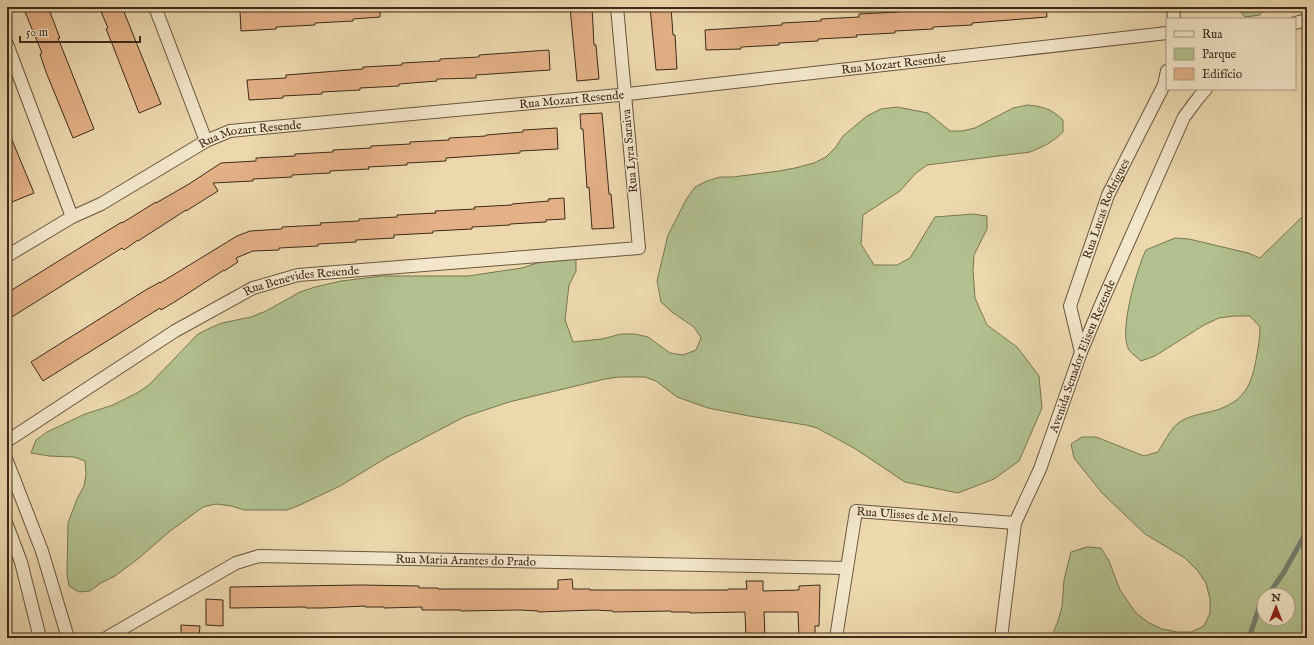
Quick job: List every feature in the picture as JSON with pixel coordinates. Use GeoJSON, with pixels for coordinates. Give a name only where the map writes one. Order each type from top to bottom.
{"type":"FeatureCollection","features":[{"type":"Feature","properties":{"kind":"street"},"geometry":{"type":"LineString","coordinates":[[155,7],[206,141]]}},
{"type":"Feature","properties":{"kind":"street","name":"Rua Lyra Saraiva"},"geometry":{"type":"LineString","coordinates":[[617,7],[639,248]]}},
{"type":"Feature","properties":{"kind":"street"},"geometry":{"type":"LineString","coordinates":[[1172,7],[1174,18]]}},
{"type":"Feature","properties":{"kind":"street"},"geometry":{"type":"LineString","coordinates":[[1296,24],[1307,20]]}},
{"type":"Feature","properties":{"kind":"street","name":"Rua Mozart Resende"},"geometry":{"type":"LineString","coordinates":[[7,256],[72,217],[101,204],[206,141],[230,131],[625,94],[1166,33]]}},
{"type":"Feature","properties":{"kind":"street"},"geometry":{"type":"LineString","coordinates":[[7,44],[72,217]]}},
{"type":"Feature","properties":{"kind":"street","name":"Rua Lucas Rodrigues"},"geometry":{"type":"LineString","coordinates":[[1081,352],[1070,306],[1108,195],[1164,85],[1166,76]]}},
{"type":"Feature","properties":{"kind":"street","name":"Avenida Senador Eliseu Rezende"},"geometry":{"type":"LineString","coordinates":[[1001,638],[1015,523],[1040,469],[1081,352],[1102,302],[1184,117],[1205,90]]}},
{"type":"Feature","properties":{"kind":"street","name":"Rua Benevides Resende"},"geometry":{"type":"LineString","coordinates":[[7,441],[175,331],[253,288],[298,275],[639,248]]}},
{"type":"Feature","properties":{"kind":"street"},"geometry":{"type":"LineString","coordinates":[[7,460],[42,551],[68,638]]}},
{"type":"Feature","properties":{"kind":"street","name":"Rua Ulisses de Melo"},"geometry":{"type":"LineString","coordinates":[[836,638],[856,511],[1015,523]]}},
{"type":"Feature","properties":{"kind":"street"},"geometry":{"type":"LineString","coordinates":[[7,525],[21,562],[40,638]]}},
{"type":"Feature","properties":{"kind":"street","name":"Rua Maria Arantes do Prado"},"geometry":{"type":"LineString","coordinates":[[106,638],[236,563],[259,556],[847,568]]}},
{"type":"Feature","properties":{"kind":"green space"},"geometry":{"type":"Polygon","coordinates":[[[1236,7],[1264,7],[1260,15],[1245,17],[1236,7]]]}},
{"type":"Feature","properties":{"kind":"green space"},"geometry":{"type":"Polygon","coordinates":[[[1028,105],[1047,109],[1059,116],[1063,120],[1063,132],[1048,144],[1030,152],[927,165],[915,174],[900,191],[863,215],[861,244],[874,265],[897,265],[910,258],[935,217],[973,214],[987,216],[987,229],[974,255],[973,271],[975,298],[987,325],[1017,347],[1039,376],[1042,408],[1019,461],[994,479],[958,493],[905,482],[854,448],[817,428],[708,408],[677,397],[656,381],[645,377],[619,377],[509,402],[464,417],[386,458],[340,486],[287,510],[244,510],[216,504],[203,507],[169,532],[139,558],[115,576],[101,583],[90,591],[79,592],[69,586],[67,574],[68,523],[77,499],[84,486],[86,474],[85,461],[74,457],[49,456],[31,453],[36,440],[47,432],[85,414],[113,405],[137,393],[149,385],[198,334],[222,323],[251,317],[266,311],[300,292],[341,281],[382,276],[468,276],[522,268],[549,259],[563,258],[576,259],[576,271],[569,285],[565,320],[573,342],[602,339],[621,334],[635,334],[648,337],[670,353],[683,355],[696,350],[701,338],[694,327],[672,312],[661,302],[657,281],[668,235],[687,198],[695,187],[720,177],[733,177],[779,171],[814,163],[826,157],[836,147],[843,136],[867,116],[881,109],[897,107],[928,113],[950,131],[962,131],[975,128],[1013,108],[1028,105]]]}},
{"type":"Feature","properties":{"kind":"green space"},"geometry":{"type":"Polygon","coordinates":[[[1307,213],[1307,638],[1051,638],[1062,607],[1064,580],[1071,552],[1087,547],[1101,548],[1109,561],[1120,590],[1136,613],[1149,623],[1162,629],[1177,632],[1191,632],[1204,626],[1210,613],[1210,599],[1206,583],[1197,570],[1185,558],[1145,534],[1102,493],[1074,458],[1071,444],[1082,437],[1096,437],[1144,456],[1158,452],[1169,433],[1177,424],[1191,417],[1217,410],[1233,402],[1244,392],[1251,378],[1258,348],[1260,327],[1250,316],[1219,318],[1204,325],[1155,356],[1141,361],[1129,350],[1126,342],[1127,316],[1138,271],[1146,250],[1175,238],[1189,239],[1248,253],[1260,258],[1307,213]]]}},
{"type":"Feature","properties":{"kind":"building"},"geometry":{"type":"Polygon","coordinates":[[[23,7],[48,7],[60,38],[58,38],[94,129],[73,138],[46,72],[40,54],[42,53],[23,7]]]}},
{"type":"Feature","properties":{"kind":"building"},"geometry":{"type":"Polygon","coordinates":[[[99,7],[122,7],[161,104],[139,113],[106,29],[108,28],[99,7]]]}},
{"type":"Feature","properties":{"kind":"building"},"geometry":{"type":"Polygon","coordinates":[[[279,7],[380,7],[380,17],[353,19],[353,21],[315,23],[315,25],[276,27],[276,29],[241,31],[240,11],[279,9],[279,7]]]}},
{"type":"Feature","properties":{"kind":"building"},"geometry":{"type":"Polygon","coordinates":[[[570,7],[592,7],[594,45],[596,45],[599,79],[577,81],[570,7]]]}},
{"type":"Feature","properties":{"kind":"building"},"geometry":{"type":"Polygon","coordinates":[[[650,7],[671,7],[673,35],[675,35],[677,69],[656,70],[650,7]]]}},
{"type":"Feature","properties":{"kind":"building"},"geometry":{"type":"Polygon","coordinates":[[[936,7],[1046,7],[1047,17],[972,23],[972,25],[933,27],[933,29],[895,31],[895,33],[856,35],[857,37],[818,39],[818,41],[779,43],[779,45],[741,47],[741,49],[706,50],[705,30],[782,25],[782,23],[859,17],[859,14],[898,12],[898,10],[936,7]]]}},
{"type":"Feature","properties":{"kind":"building"},"geometry":{"type":"Polygon","coordinates":[[[549,50],[550,70],[476,75],[476,78],[437,79],[437,81],[399,84],[399,86],[360,88],[360,90],[322,92],[322,94],[283,96],[283,98],[249,100],[247,80],[286,78],[286,75],[363,69],[363,67],[402,65],[402,63],[440,61],[440,59],[479,57],[479,55],[549,50]]]}},
{"type":"Feature","properties":{"kind":"building"},"geometry":{"type":"Polygon","coordinates":[[[602,113],[609,194],[611,194],[614,228],[592,229],[589,187],[587,188],[583,129],[581,129],[580,114],[602,113]]]}},
{"type":"Feature","properties":{"kind":"building"},"geometry":{"type":"Polygon","coordinates":[[[7,128],[34,193],[12,202],[7,190],[7,128]]]}},
{"type":"Feature","properties":{"kind":"building"},"geometry":{"type":"Polygon","coordinates":[[[557,128],[558,149],[446,158],[446,161],[368,167],[369,169],[330,171],[330,173],[292,175],[292,177],[253,179],[253,181],[213,183],[218,191],[124,250],[122,248],[7,320],[7,293],[122,222],[189,184],[221,163],[256,161],[256,158],[295,156],[295,154],[333,152],[333,150],[371,148],[371,146],[410,144],[410,142],[449,140],[449,138],[486,136],[523,132],[523,130],[557,128]]]}},
{"type":"Feature","properties":{"kind":"building"},"geometry":{"type":"Polygon","coordinates":[[[564,198],[565,219],[546,220],[546,222],[472,227],[472,229],[433,231],[433,233],[394,235],[394,238],[318,244],[318,246],[279,248],[279,250],[253,251],[236,258],[238,262],[224,271],[161,310],[160,308],[43,381],[31,362],[144,291],[160,283],[237,236],[250,231],[282,229],[282,227],[321,225],[320,223],[359,221],[359,219],[397,217],[397,215],[436,213],[435,211],[475,209],[474,207],[512,205],[564,198]]]}},
{"type":"Feature","properties":{"kind":"building"},"geometry":{"type":"Polygon","coordinates":[[[572,579],[573,589],[590,590],[747,589],[746,581],[763,581],[763,591],[799,590],[799,586],[820,585],[819,626],[815,626],[815,638],[799,638],[798,612],[764,612],[765,638],[746,638],[745,612],[613,612],[595,610],[538,612],[520,610],[461,611],[422,610],[422,607],[384,608],[365,606],[322,608],[230,608],[230,587],[361,585],[419,586],[419,588],[438,589],[558,589],[558,580],[572,579]]]}},
{"type":"Feature","properties":{"kind":"building"},"geometry":{"type":"Polygon","coordinates":[[[206,599],[223,600],[223,626],[206,625],[206,599]]]}},
{"type":"Feature","properties":{"kind":"building"},"geometry":{"type":"Polygon","coordinates":[[[181,625],[200,626],[199,638],[181,638],[181,625]]]}},
{"type":"Feature","properties":{"kind":"waterway"},"geometry":{"type":"LineString","coordinates":[[1274,587],[1284,572],[1307,531]]}},
{"type":"Feature","properties":{"kind":"waterway"},"geometry":{"type":"LineString","coordinates":[[1249,638],[1256,617]]}}]}
